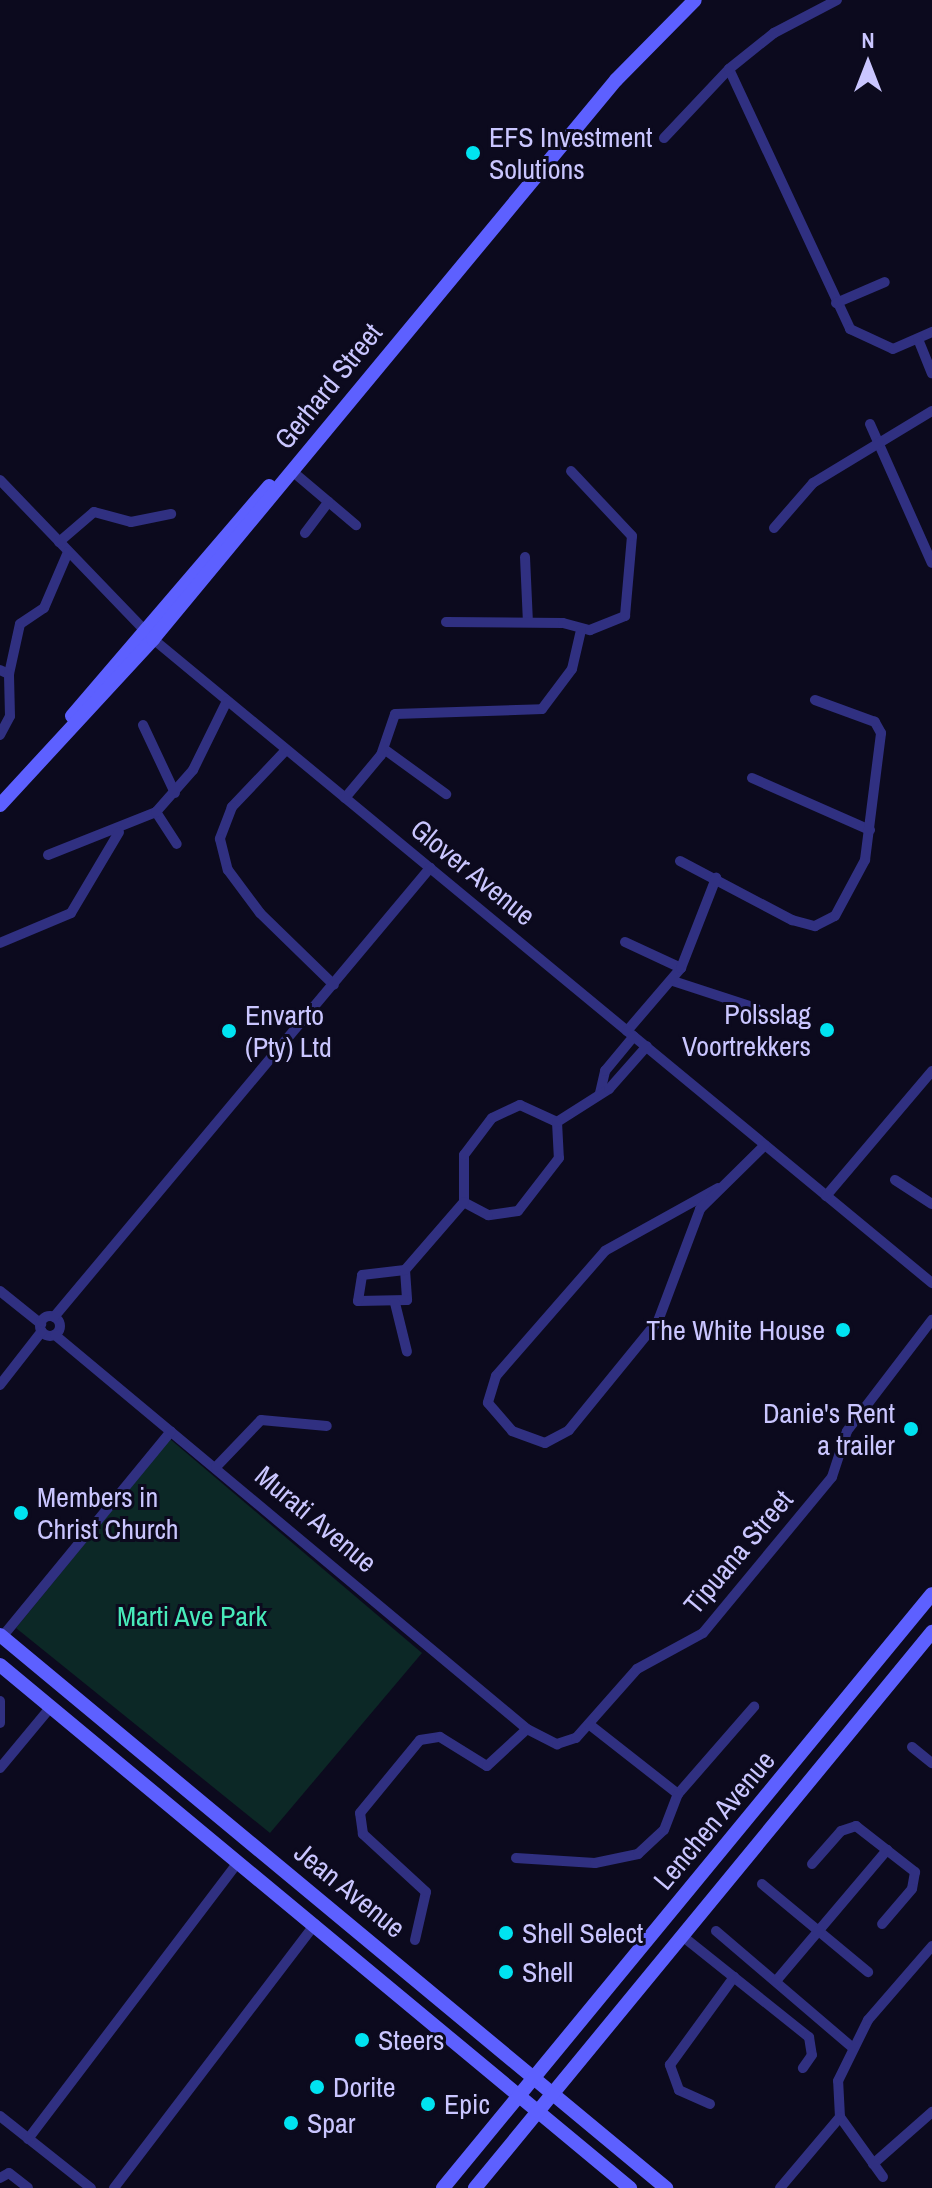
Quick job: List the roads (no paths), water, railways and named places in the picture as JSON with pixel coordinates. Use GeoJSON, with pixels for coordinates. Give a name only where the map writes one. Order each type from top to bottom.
{"type":"FeatureCollection","features":[{"type":"Feature","properties":{"kind":"main road","name":"Gerhard Street"},"geometry":{"type":"LineString","coordinates":[[0,795],[149,634],[608,79],[686,0]]}},
{"type":"Feature","properties":{"kind":"main road","name":"Gerhard Street"},"geometry":{"type":"LineString","coordinates":[[0,805],[292,471],[616,80],[695,0]]}},
{"type":"Feature","properties":{"kind":"main road","name":"Lenchen Avenue"},"geometry":{"type":"LineString","coordinates":[[443,2188],[932,1594]]}},
{"type":"Feature","properties":{"kind":"main road","name":"Lenchen Avenue"},"geometry":{"type":"LineString","coordinates":[[475,2188],[932,1632]]}},
{"type":"Feature","properties":{"kind":"main road","name":"Jean Avenue"},"geometry":{"type":"LineString","coordinates":[[1,1636],[553,2092],[660,2186]]}},
{"type":"Feature","properties":{"kind":"main road","name":"Jean Avenue"},"geometry":{"type":"LineString","coordinates":[[0,1665],[374,1972],[630,2188]]}},
{"type":"Feature","properties":{"kind":"main road"},"geometry":{"type":"LineString","coordinates":[[357,1931],[378,1961],[374,1972]]}},
{"type":"Feature","properties":{"kind":"street"},"geometry":{"type":"LineString","coordinates":[[664,138],[729,69],[774,33],[837,0]]}},
{"type":"Feature","properties":{"kind":"street"},"geometry":{"type":"LineString","coordinates":[[729,69],[850,329],[893,349],[932,332]]}},
{"type":"Feature","properties":{"kind":"street"},"geometry":{"type":"LineString","coordinates":[[836,303],[885,282]]}},
{"type":"Feature","properties":{"kind":"street"},"geometry":{"type":"LineString","coordinates":[[918,339],[932,373]]}},
{"type":"Feature","properties":{"kind":"street"},"geometry":{"type":"LineString","coordinates":[[774,528],[813,483],[932,411]]}},
{"type":"Feature","properties":{"kind":"street"},"geometry":{"type":"LineString","coordinates":[[870,424],[932,563]]}},
{"type":"Feature","properties":{"kind":"street"},"geometry":{"type":"LineString","coordinates":[[292,471],[356,525]]}},
{"type":"Feature","properties":{"kind":"street"},"geometry":{"type":"LineString","coordinates":[[446,622],[528,622],[581,630],[625,616],[634,548],[630,531],[571,471]]}},
{"type":"Feature","properties":{"kind":"street","name":"Glover Avenue"},"geometry":{"type":"LineString","coordinates":[[0,480],[149,634],[932,1283]]}},
{"type":"Feature","properties":{"kind":"street"},"geometry":{"type":"LineString","coordinates":[[305,533],[328,502]]}},
{"type":"Feature","properties":{"kind":"street"},"geometry":{"type":"LineString","coordinates":[[59,542],[94,512],[131,522],[171,514]]}},
{"type":"Feature","properties":{"kind":"street"},"geometry":{"type":"LineString","coordinates":[[0,735],[10,716],[5,672],[20,624],[44,608],[68,552]]}},
{"type":"Feature","properties":{"kind":"street"},"geometry":{"type":"LineString","coordinates":[[525,557],[528,622]]}},
{"type":"Feature","properties":{"kind":"street"},"geometry":{"type":"LineString","coordinates":[[345,798],[384,749],[390,721],[408,710],[522,715],[542,709],[572,669],[581,630]]}},
{"type":"Feature","properties":{"kind":"street"},"geometry":{"type":"LineString","coordinates":[[680,861],[815,926],[835,916],[854,886],[870,830],[880,728],[815,700]]}},
{"type":"Feature","properties":{"kind":"street"},"geometry":{"type":"LineString","coordinates":[[48,855],[119,832],[156,812],[175,793],[227,701]]}},
{"type":"Feature","properties":{"kind":"street"},"geometry":{"type":"LineString","coordinates":[[143,725],[175,793]]}},
{"type":"Feature","properties":{"kind":"street"},"geometry":{"type":"LineString","coordinates":[[384,749],[446,794]]}},
{"type":"Feature","properties":{"kind":"street"},"geometry":{"type":"LineString","coordinates":[[286,750],[232,807],[220,839],[228,870],[260,913],[334,985]]}},
{"type":"Feature","properties":{"kind":"street"},"geometry":{"type":"LineString","coordinates":[[752,778],[870,830]]}},
{"type":"Feature","properties":{"kind":"street"},"geometry":{"type":"LineString","coordinates":[[156,812],[177,844]]}},
{"type":"Feature","properties":{"kind":"street"},"geometry":{"type":"LineString","coordinates":[[0,943],[71,913],[119,832]]}},
{"type":"Feature","properties":{"kind":"street"},"geometry":{"type":"LineString","coordinates":[[0,1385],[430,868]]}},
{"type":"Feature","properties":{"kind":"street"},"geometry":{"type":"LineString","coordinates":[[600,1093],[605,1071],[681,968],[716,878]]}},
{"type":"Feature","properties":{"kind":"street"},"geometry":{"type":"LineString","coordinates":[[625,942],[681,968]]}},
{"type":"Feature","properties":{"kind":"street"},"geometry":{"type":"LineString","coordinates":[[673,981],[756,1008]]}},
{"type":"Feature","properties":{"kind":"street"},"geometry":{"type":"LineString","coordinates":[[557,1122],[600,1093],[647,1046]]}},
{"type":"Feature","properties":{"kind":"street"},"geometry":{"type":"LineString","coordinates":[[826,1196],[932,1071]]}},
{"type":"Feature","properties":{"kind":"street"},"geometry":{"type":"LineString","coordinates":[[405,1270],[409,1295],[395,1303],[358,1301],[358,1280],[405,1270],[464,1202],[464,1155],[492,1118],[520,1105],[557,1122]]}},
{"type":"Feature","properties":{"kind":"street"},"geometry":{"type":"LineString","coordinates":[[464,1202],[488,1215],[518,1211],[559,1158],[557,1122]]}},
{"type":"Feature","properties":{"kind":"street"},"geometry":{"type":"LineString","coordinates":[[718,1188],[605,1251],[506,1365],[488,1403],[512,1431],[545,1443],[569,1430],[658,1321],[696,1216],[718,1188],[765,1145]]}},
{"type":"Feature","properties":{"kind":"street"},"geometry":{"type":"LineString","coordinates":[[895,1180],[932,1204]]}},
{"type":"Feature","properties":{"kind":"street"},"geometry":{"type":"LineString","coordinates":[[0,1291],[50,1327]]}},
{"type":"Feature","properties":{"kind":"street"},"geometry":{"type":"LineString","coordinates":[[395,1303],[407,1352]]}},
{"type":"Feature","properties":{"kind":"street","name":"Tipuana Street"},"geometry":{"type":"LineString","coordinates":[[527,1729],[557,1744],[590,1725],[630,1676],[683,1648],[711,1623],[832,1477],[847,1431],[932,1320]]}},
{"type":"Feature","properties":{"kind":"street","name":"Murati Avenue"},"geometry":{"type":"LineString","coordinates":[[50,1327],[527,1729]]}},
{"type":"Feature","properties":{"kind":"street"},"geometry":{"type":"LineString","coordinates":[[216,1467],[261,1420],[327,1426]]}},
{"type":"Feature","properties":{"kind":"street"},"geometry":{"type":"LineString","coordinates":[[1,1636],[171,1431]]}},
{"type":"Feature","properties":{"kind":"street"},"geometry":{"type":"LineString","coordinates":[[0,1701],[0,1723]]}},
{"type":"Feature","properties":{"kind":"street"},"geometry":{"type":"LineString","coordinates":[[516,1858],[595,1863],[638,1854],[664,1830],[678,1794],[754,1707]]}},
{"type":"Feature","properties":{"kind":"street"},"geometry":{"type":"LineString","coordinates":[[0,1768],[50,1708]]}},
{"type":"Feature","properties":{"kind":"street"},"geometry":{"type":"LineString","coordinates":[[590,1725],[678,1794]]}},
{"type":"Feature","properties":{"kind":"street"},"geometry":{"type":"LineString","coordinates":[[415,1940],[426,1892],[363,1834],[360,1813],[420,1740],[440,1737],[487,1766],[527,1729]]}},
{"type":"Feature","properties":{"kind":"street"},"geometry":{"type":"LineString","coordinates":[[912,1747],[932,1763]]}},
{"type":"Feature","properties":{"kind":"street"},"geometry":{"type":"LineString","coordinates":[[812,1864],[851,1826],[887,1850],[916,1878],[882,1924]]}},
{"type":"Feature","properties":{"kind":"street"},"geometry":{"type":"LineString","coordinates":[[776,1981],[887,1850]]}},
{"type":"Feature","properties":{"kind":"street"},"geometry":{"type":"LineString","coordinates":[[28,2139],[238,1862]]}},
{"type":"Feature","properties":{"kind":"street"},"geometry":{"type":"LineString","coordinates":[[762,1884],[868,1972]]}},
{"type":"Feature","properties":{"kind":"street"},"geometry":{"type":"LineString","coordinates":[[114,2188],[315,1924]]}},
{"type":"Feature","properties":{"kind":"street"},"geometry":{"type":"LineString","coordinates":[[716,1931],[852,2047]]}},
{"type":"Feature","properties":{"kind":"street"},"geometry":{"type":"LineString","coordinates":[[681,1935],[809,2037],[812,2055],[803,2068]]}},
{"type":"Feature","properties":{"kind":"street"},"geometry":{"type":"LineString","coordinates":[[883,2177],[840,2117],[838,2081],[852,2047],[932,1946]]}},
{"type":"Feature","properties":{"kind":"street"},"geometry":{"type":"LineString","coordinates":[[710,2104],[679,2090],[670,2065],[734,1977]]}},
{"type":"Feature","properties":{"kind":"street"},"geometry":{"type":"LineString","coordinates":[[873,2164],[932,2112]]}},
{"type":"Feature","properties":{"kind":"street"},"geometry":{"type":"LineString","coordinates":[[0,2116],[91,2188]]}},
{"type":"Feature","properties":{"kind":"street"},"geometry":{"type":"LineString","coordinates":[[780,2188],[840,2117]]}},
{"type":"Feature","properties":{"kind":"street"},"geometry":{"type":"LineString","coordinates":[[0,2178],[9,2173],[28,2188]]}},
{"type":"Feature","properties":{"kind":"place","name":"EFS Investment Solutions"},"geometry":{"type":"Point","coordinates":[473,153]}},
{"type":"Feature","properties":{"kind":"place","name":"Polsslag Voortrekkers"},"geometry":{"type":"Point","coordinates":[827,1030]}},
{"type":"Feature","properties":{"kind":"place","name":"Envarto (Pty) Ltd"},"geometry":{"type":"Point","coordinates":[229,1031]}},
{"type":"Feature","properties":{"kind":"place","name":"The White House"},"geometry":{"type":"Point","coordinates":[843,1330]}},
{"type":"Feature","properties":{"kind":"place","name":"Danie's Rent a trailer"},"geometry":{"type":"Point","coordinates":[911,1429]}},
{"type":"Feature","properties":{"kind":"place","name":"Members in Christ Church"},"geometry":{"type":"Point","coordinates":[21,1513]}},
{"type":"Feature","properties":{"kind":"place","name":"Shell Select"},"geometry":{"type":"Point","coordinates":[506,1933]}},
{"type":"Feature","properties":{"kind":"place","name":"Shell"},"geometry":{"type":"Point","coordinates":[506,1972]}},
{"type":"Feature","properties":{"kind":"place","name":"Steers"},"geometry":{"type":"Point","coordinates":[362,2040]}},
{"type":"Feature","properties":{"kind":"place","name":"Dorite"},"geometry":{"type":"Point","coordinates":[317,2087]}},
{"type":"Feature","properties":{"kind":"place","name":"Epic"},"geometry":{"type":"Point","coordinates":[428,2104]}},
{"type":"Feature","properties":{"kind":"place","name":"Spar"},"geometry":{"type":"Point","coordinates":[291,2123]}},
{"type":"Feature","properties":{"kind":"park label","name":"Marti Ave Park"},"geometry":{"type":"Point","coordinates":[192,1616]}}]}
